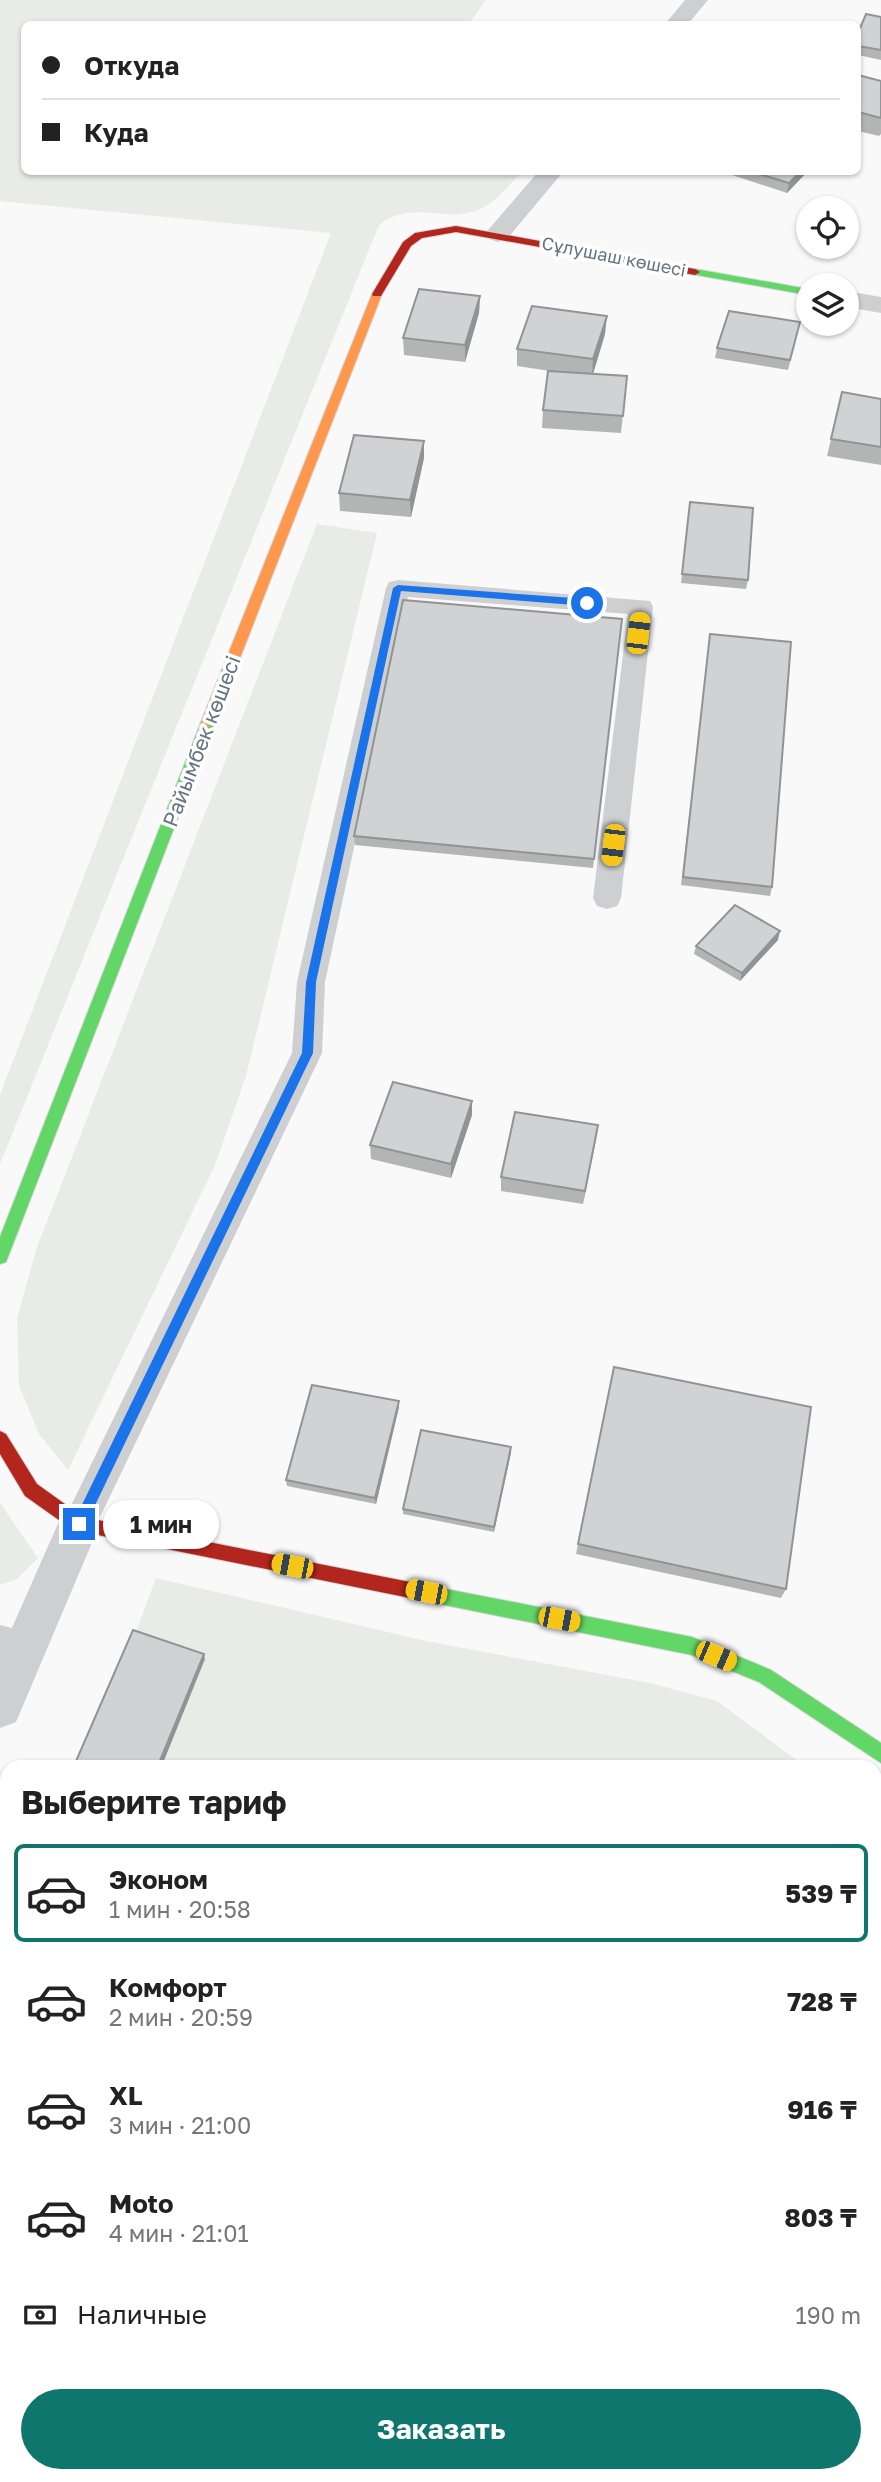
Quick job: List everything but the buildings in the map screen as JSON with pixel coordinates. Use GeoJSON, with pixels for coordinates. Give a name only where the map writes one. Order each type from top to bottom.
{"type":"FeatureCollection","features":[{"type":"Feature","properties":{"kind":"street"},"geometry":{"type":"LineString","coordinates":[[679,21],[697,0]]}},
{"type":"Feature","properties":{"kind":"street"},"geometry":{"type":"LineString","coordinates":[[498,234],[548,175]]}},
{"type":"Feature","properties":{"kind":"street","name":"Сұлушаш көшесі"},"geometry":{"type":"LineString","coordinates":[[419,235],[456,229],[498,234],[796,290]]}},
{"type":"Feature","properties":{"kind":"street","name":"Райымбек көшесі"},"geometry":{"type":"LineString","coordinates":[[0,1257],[372,302],[400,254],[419,235]]}},
{"type":"Feature","properties":{"kind":"street"},"geometry":{"type":"LineString","coordinates":[[859,301],[881,305]]}},
{"type":"Feature","properties":{"kind":"street"},"geometry":{"type":"LineString","coordinates":[[0,1439],[31,1490],[79,1524],[692,1646],[765,1676],[881,1754]]}},
{"type":"Feature","properties":{"kind":"street"},"geometry":{"type":"LineString","coordinates":[[0,1706],[13,1644],[79,1524]]}},
{"type":"Feature","properties":{"kind":"lane"},"geometry":{"type":"LineString","coordinates":[[79,1524],[307,1053],[311,982],[398,588],[642,607],[607,898]]}},
{"type":"Feature","properties":{"kind":"shaded area"},"geometry":{"type":"Polygon","coordinates":[[[0,0],[486,0],[471,21],[21,21],[21,175],[519,175],[497,197],[480,209],[455,214],[405,213],[379,225],[0,1164],[0,1095],[331,233],[0,201],[0,0]]]}},
{"type":"Feature","properties":{"kind":"shaded area"},"geometry":{"type":"Polygon","coordinates":[[[317,524],[377,533],[246,1076],[215,1165],[68,1470],[39,1434],[19,1385],[17,1319],[36,1250],[317,524]]]}},
{"type":"Feature","properties":{"kind":"shaded area"},"geometry":{"type":"Polygon","coordinates":[[[0,1503],[38,1558],[17,1579],[0,1585],[0,1503]]]}},
{"type":"Feature","properties":{"kind":"shaded area"},"geometry":{"type":"Polygon","coordinates":[[[156,1578],[426,1641],[650,1683],[717,1701],[797,1760],[159,1760],[135,1635],[156,1578]]]}},
{"type":"Feature","properties":{"kind":"traffic: fast"},"geometry":{"type":"LineString","coordinates":[[695,272],[796,290]]}},
{"type":"Feature","properties":{"kind":"traffic: fast"},"geometry":{"type":"LineString","coordinates":[[0,1257],[208,722]]}},
{"type":"Feature","properties":{"kind":"traffic: fast"},"geometry":{"type":"LineString","coordinates":[[410,1590],[692,1646],[765,1676],[881,1754]]}},
{"type":"Feature","properties":{"kind":"traffic: slow"},"geometry":{"type":"LineString","coordinates":[[208,722],[377,294]]}},
{"type":"Feature","properties":{"kind":"traffic: jam"},"geometry":{"type":"LineString","coordinates":[[377,294],[407,244],[419,235],[456,229],[695,272]]}},
{"type":"Feature","properties":{"kind":"traffic: jam"},"geometry":{"type":"LineString","coordinates":[[0,1439],[31,1490],[79,1524],[410,1590]]}},
{"type":"Feature","properties":{"kind":"route"},"geometry":{"type":"LineString","coordinates":[[79,1524],[307,1053],[311,982],[398,588],[587,603]]}}]}
